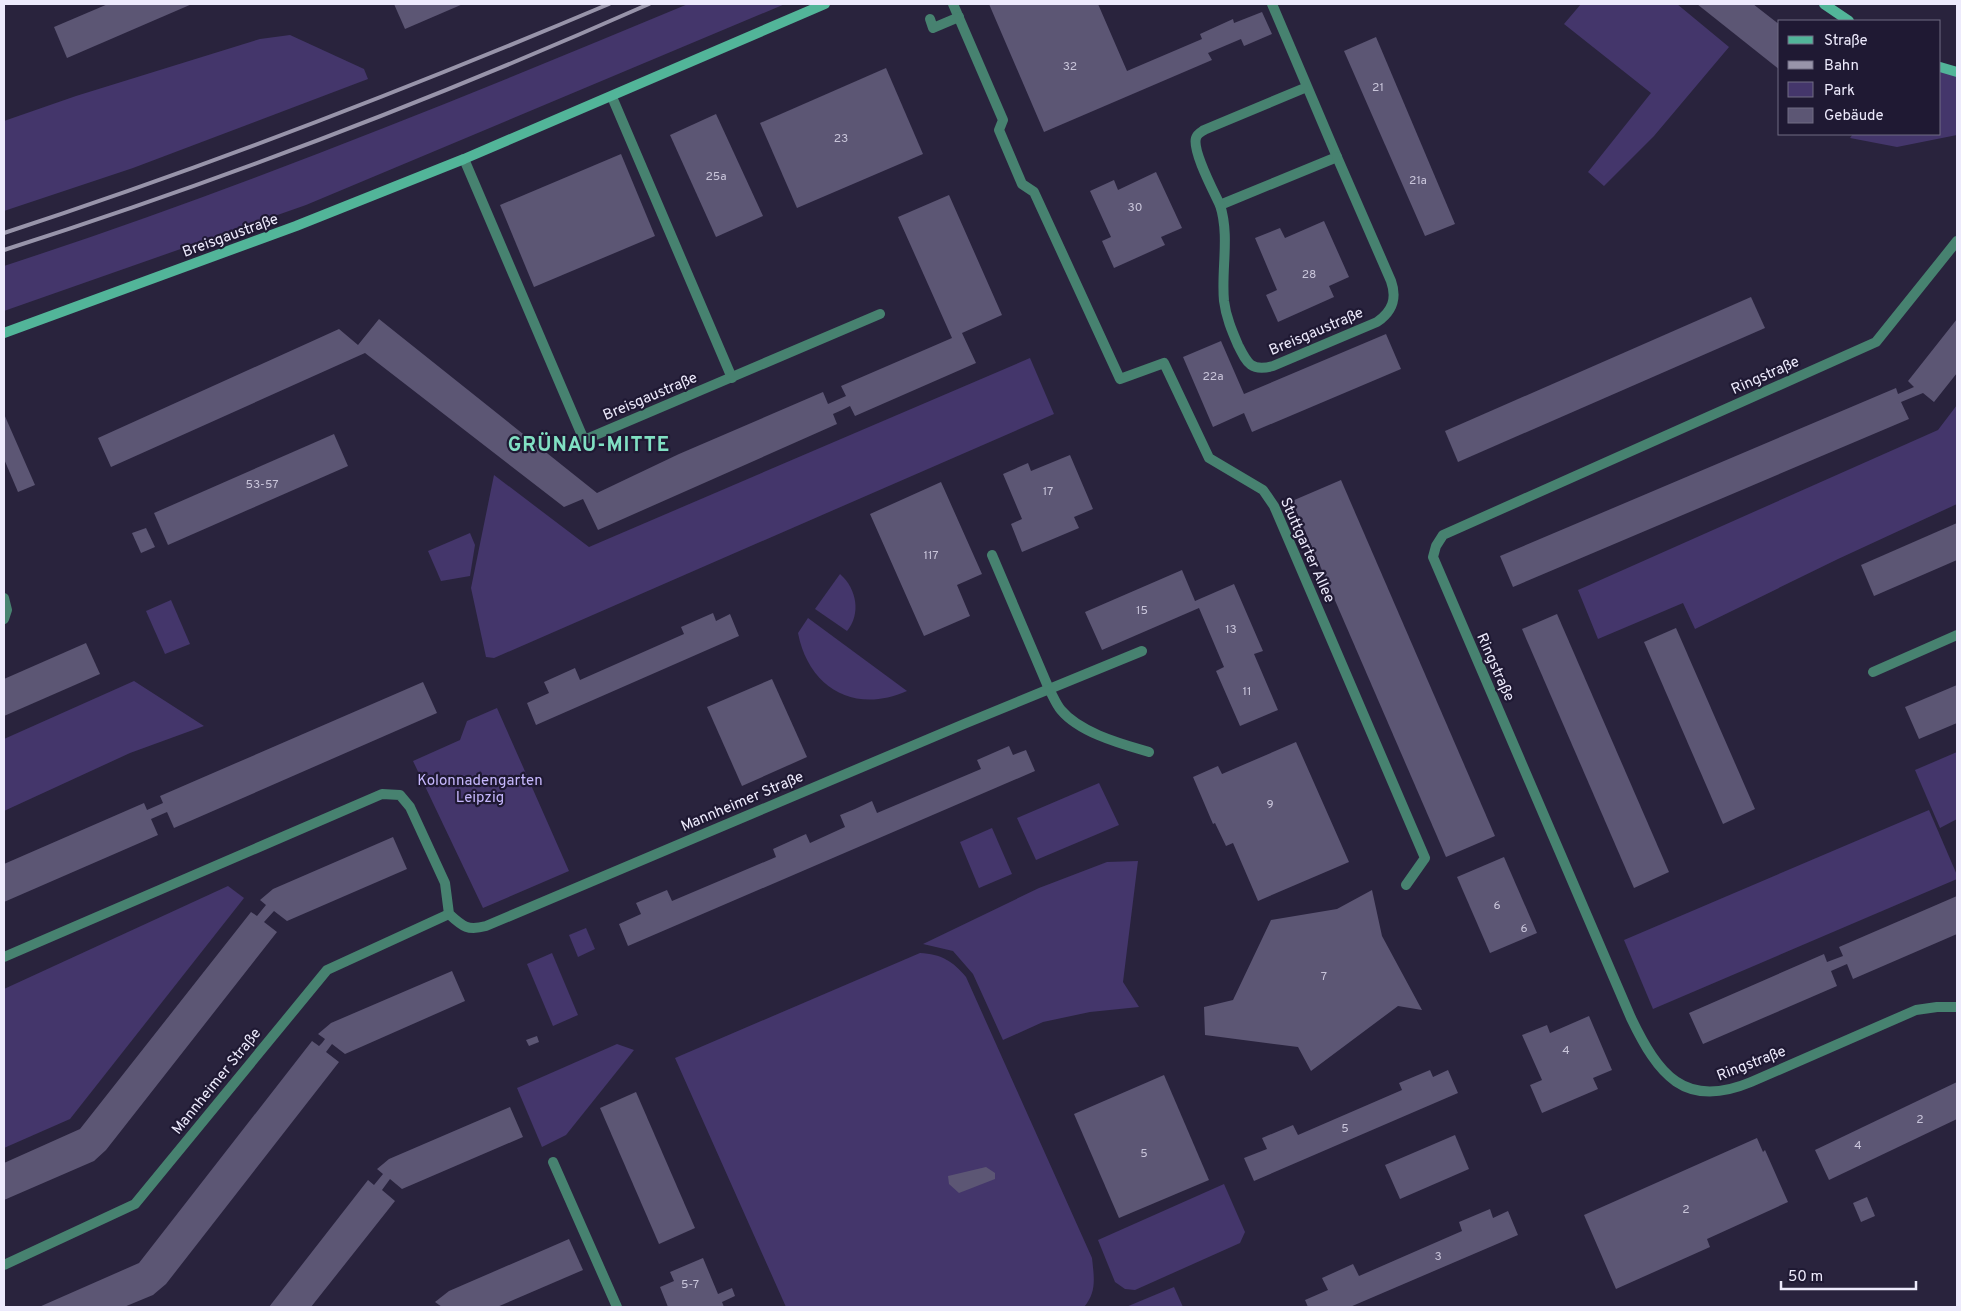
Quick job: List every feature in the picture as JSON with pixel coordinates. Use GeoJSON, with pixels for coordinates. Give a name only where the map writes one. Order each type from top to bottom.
{"type":"FeatureCollection","features":[{"type":"Feature","properties":{"kind":"street","name":"Breisgaustraße"},"geometry":{"type":"LineString","coordinates":[[4,333],[287,229],[464,159],[825,4]]}},
{"type":"Feature","properties":{"kind":"street","name":"Stuttgarter Allee"},"geometry":{"type":"LineString","coordinates":[[953,4],[1002,120],[999,130],[1022,184],[1034,192],[1120,379],[1164,363],[1209,458],[1263,490],[1274,506],[1424,858],[1406,885]]}},
{"type":"Feature","properties":{"kind":"street","name":"Breisgaustraße"},"geometry":{"type":"LineString","coordinates":[[1272,4],[1391,281],[1394,295],[1392,308],[1377,322],[1273,366],[1258,368],[1248,363],[1229,323],[1224,301],[1224,231],[1220,205],[1197,152],[1196,140],[1198,135],[1204,130],[1307,87]]}},
{"type":"Feature","properties":{"kind":"street"},"geometry":{"type":"LineString","coordinates":[[1824,4],[1848,20]]}},
{"type":"Feature","properties":{"kind":"street"},"geometry":{"type":"LineString","coordinates":[[930,19],[933,28],[959,17]]}},
{"type":"Feature","properties":{"kind":"street"},"geometry":{"type":"LineString","coordinates":[[1941,67],[1957,72]]}},
{"type":"Feature","properties":{"kind":"street"},"geometry":{"type":"LineString","coordinates":[[612,97],[732,378]]}},
{"type":"Feature","properties":{"kind":"street"},"geometry":{"type":"LineString","coordinates":[[1220,205],[1337,157]]}},
{"type":"Feature","properties":{"kind":"street","name":"Breisgaustraße"},"geometry":{"type":"LineString","coordinates":[[464,159],[584,440],[880,314]]}},
{"type":"Feature","properties":{"kind":"street","name":"Ringstraße"},"geometry":{"type":"LineString","coordinates":[[1957,241],[1876,342],[1443,535],[1436,546],[1433,557],[1625,1004],[1645,1047],[1662,1070],[1690,1089],[1706,1092],[1726,1091],[1916,1010],[1937,1006],[1957,1007]]}},
{"type":"Feature","properties":{"kind":"street"},"geometry":{"type":"LineString","coordinates":[[992,554],[1049,689],[1061,710],[1080,726],[1149,752]]}},
{"type":"Feature","properties":{"kind":"street"},"geometry":{"type":"LineString","coordinates":[[4,598],[7,610],[4,620]]}},
{"type":"Feature","properties":{"kind":"street"},"geometry":{"type":"LineString","coordinates":[[1873,672],[1957,636]]}},
{"type":"Feature","properties":{"kind":"street","name":"Mannheimer Straße"},"geometry":{"type":"LineString","coordinates":[[4,1265],[135,1204],[327,970],[449,914],[466,928],[475,929],[486,926],[1142,651]]}},
{"type":"Feature","properties":{"kind":"street"},"geometry":{"type":"LineString","coordinates":[[4,957],[382,794],[400,795],[410,807],[445,883],[449,914]]}},
{"type":"Feature","properties":{"kind":"street"},"geometry":{"type":"LineString","coordinates":[[553,1162],[617,1307]]}},
{"type":"Feature","properties":{"kind":"green space"},"geometry":{"type":"Polygon","coordinates":[[[688,4],[785,4],[306,205],[4,311],[4,266],[91,237],[349,142],[688,4]]]}},
{"type":"Feature","properties":{"kind":"green space"},"geometry":{"type":"Polygon","coordinates":[[[1581,4],[1677,4],[1729,47],[1654,136],[1604,186],[1588,172],[1651,93],[1564,24],[1581,4]]]}},
{"type":"Feature","properties":{"kind":"green space"},"geometry":{"type":"Polygon","coordinates":[[[290,35],[364,69],[368,79],[133,168],[4,211],[4,121],[76,96],[260,39],[290,35]]]}},
{"type":"Feature","properties":{"kind":"green space"},"geometry":{"type":"Polygon","coordinates":[[[1941,67],[1957,72],[1957,135],[1897,147],[1850,138],[1852,135],[1941,135],[1941,67]]]}},
{"type":"Feature","properties":{"kind":"green space"},"geometry":{"type":"Polygon","coordinates":[[[1030,358],[1054,414],[494,658],[486,657],[471,588],[494,475],[589,547],[1030,358]]]}},
{"type":"Feature","properties":{"kind":"green space"},"geometry":{"type":"Polygon","coordinates":[[[1957,405],[1957,504],[1838,559],[1695,629],[1683,603],[1598,639],[1578,590],[1938,430],[1957,405]]]}},
{"type":"Feature","properties":{"kind":"green space"},"geometry":{"type":"Polygon","coordinates":[[[470,533],[475,545],[470,576],[441,581],[428,551],[470,533]]]}},
{"type":"Feature","properties":{"kind":"green space"},"geometry":{"type":"Polygon","coordinates":[[[840,574],[850,587],[855,602],[854,617],[847,631],[815,609],[840,574]]]}},
{"type":"Feature","properties":{"kind":"green space"},"geometry":{"type":"Polygon","coordinates":[[[171,600],[190,644],[165,654],[146,611],[171,600]]]}},
{"type":"Feature","properties":{"kind":"green space"},"geometry":{"type":"Polygon","coordinates":[[[808,618],[907,691],[870,700],[853,698],[837,692],[812,669],[804,653],[798,633],[808,618]]]}},
{"type":"Feature","properties":{"kind":"green space"},"geometry":{"type":"Polygon","coordinates":[[[134,681],[204,726],[130,753],[4,811],[4,739],[134,681]]]}},
{"type":"Feature","properties":{"kind":"green space","name":"Kolonnadengarten Leipzig"},"geometry":{"type":"Polygon","coordinates":[[[497,708],[569,871],[483,908],[413,761],[460,740],[467,721],[497,708]]]}},
{"type":"Feature","properties":{"kind":"green space"},"geometry":{"type":"Polygon","coordinates":[[[1957,752],[1957,819],[1940,828],[1915,770],[1957,752]]]}},
{"type":"Feature","properties":{"kind":"green space"},"geometry":{"type":"Polygon","coordinates":[[[1099,783],[1119,825],[1036,860],[1017,818],[1099,783]]]}},
{"type":"Feature","properties":{"kind":"green space"},"geometry":{"type":"Polygon","coordinates":[[[1929,810],[1957,875],[1957,879],[1653,1009],[1624,940],[1929,810]]]}},
{"type":"Feature","properties":{"kind":"green space"},"geometry":{"type":"Polygon","coordinates":[[[992,828],[1012,874],[979,888],[960,842],[992,828]]]}},
{"type":"Feature","properties":{"kind":"green space"},"geometry":{"type":"Polygon","coordinates":[[[1138,861],[1123,982],[1139,1007],[1090,1012],[1043,1022],[1003,1040],[973,974],[953,951],[923,944],[1039,888],[1107,862],[1138,861]]]}},
{"type":"Feature","properties":{"kind":"green space"},"geometry":{"type":"Polygon","coordinates":[[[228,886],[244,898],[70,1119],[4,1148],[4,989],[228,886]]]}},
{"type":"Feature","properties":{"kind":"green space"},"geometry":{"type":"Polygon","coordinates":[[[586,928],[595,949],[578,957],[569,935],[586,928]]]}},
{"type":"Feature","properties":{"kind":"green space"},"geometry":{"type":"Polygon","coordinates":[[[552,953],[578,1015],[553,1026],[527,964],[552,953]]]}},
{"type":"Feature","properties":{"kind":"green space"},"geometry":{"type":"Polygon","coordinates":[[[920,953],[946,959],[966,977],[1092,1258],[1093,1290],[1084,1307],[786,1307],[675,1058],[920,953]]]}},
{"type":"Feature","properties":{"kind":"green space"},"geometry":{"type":"Polygon","coordinates":[[[617,1044],[634,1050],[566,1135],[542,1147],[517,1088],[617,1044]]]}},
{"type":"Feature","properties":{"kind":"green space"},"geometry":{"type":"Polygon","coordinates":[[[1224,1184],[1245,1232],[1240,1243],[1135,1290],[1125,1289],[1115,1282],[1098,1240],[1224,1184]]]}},
{"type":"Feature","properties":{"kind":"green space"},"geometry":{"type":"Polygon","coordinates":[[[1174,1287],[1183,1307],[1126,1307],[1174,1287]]]}},
{"type":"Feature","properties":{"kind":"building"},"geometry":{"type":"Polygon","coordinates":[[[108,4],[192,4],[67,58],[54,27],[108,4]]]}},
{"type":"Feature","properties":{"kind":"building"},"geometry":{"type":"Polygon","coordinates":[[[394,4],[463,4],[405,29],[394,4]]]}},
{"type":"Feature","properties":{"kind":"building"},"geometry":{"type":"Polygon","coordinates":[[[989,4],[1098,4],[1127,71],[1202,39],[1200,34],[1233,19],[1234,23],[1262,12],[1272,34],[1244,46],[1241,39],[1208,53],[1212,60],[1044,132],[989,4]]]}},
{"type":"Feature","properties":{"kind":"building"},"geometry":{"type":"Polygon","coordinates":[[[1697,4],[1753,4],[1778,23],[1778,68],[1697,4]]]}},
{"type":"Feature","properties":{"kind":"building"},"geometry":{"type":"Polygon","coordinates":[[[1376,37],[1455,224],[1425,236],[1344,51],[1376,37]]]}},
{"type":"Feature","properties":{"kind":"building"},"geometry":{"type":"Polygon","coordinates":[[[886,68],[923,154],[797,208],[760,123],[886,68]]]}},
{"type":"Feature","properties":{"kind":"building"},"geometry":{"type":"Polygon","coordinates":[[[716,114],[763,216],[716,237],[670,135],[716,114]]]}},
{"type":"Feature","properties":{"kind":"building"},"geometry":{"type":"Polygon","coordinates":[[[621,154],[655,236],[534,287],[500,205],[621,154]]]}},
{"type":"Feature","properties":{"kind":"building"},"geometry":{"type":"Polygon","coordinates":[[[1156,172],[1182,228],[1161,237],[1165,245],[1114,268],[1102,241],[1111,237],[1090,191],[1114,180],[1118,190],[1156,172]]]}},
{"type":"Feature","properties":{"kind":"building"},"geometry":{"type":"Polygon","coordinates":[[[949,195],[1002,315],[962,333],[976,363],[855,416],[850,406],[833,414],[837,424],[598,530],[583,499],[564,507],[365,353],[111,467],[98,438],[339,329],[358,345],[379,319],[597,493],[679,454],[823,392],[828,404],[846,396],[841,386],[952,338],[898,217],[949,195]]]}},
{"type":"Feature","properties":{"kind":"building"},"geometry":{"type":"Polygon","coordinates":[[[1324,221],[1349,277],[1329,286],[1334,297],[1278,322],[1266,295],[1277,290],[1255,238],[1280,228],[1285,238],[1324,221]]]}},
{"type":"Feature","properties":{"kind":"building"},"geometry":{"type":"Polygon","coordinates":[[[1751,297],[1765,328],[1458,462],[1445,431],[1751,297]]]}},
{"type":"Feature","properties":{"kind":"building"},"geometry":{"type":"Polygon","coordinates":[[[1957,319],[1957,373],[1934,402],[1923,393],[1901,402],[1909,419],[1513,587],[1500,556],[1896,388],[1898,394],[1914,387],[1908,381],[1957,319]]]}},
{"type":"Feature","properties":{"kind":"building"},"geometry":{"type":"Polygon","coordinates":[[[1386,334],[1401,369],[1252,432],[1244,413],[1213,427],[1183,357],[1221,341],[1244,394],[1386,334]]]}},
{"type":"Feature","properties":{"kind":"building"},"geometry":{"type":"Polygon","coordinates":[[[4,414],[35,485],[18,492],[4,459],[4,414]]]}},
{"type":"Feature","properties":{"kind":"building"},"geometry":{"type":"Polygon","coordinates":[[[334,434],[348,466],[168,545],[154,513],[334,434]]]}},
{"type":"Feature","properties":{"kind":"building"},"geometry":{"type":"Polygon","coordinates":[[[1070,455],[1093,509],[1074,517],[1079,528],[1022,552],[1011,524],[1022,519],[1003,474],[1028,463],[1031,471],[1070,455]]]}},
{"type":"Feature","properties":{"kind":"building"},"geometry":{"type":"Polygon","coordinates":[[[1341,480],[1495,836],[1446,857],[1292,501],[1341,480]]]}},
{"type":"Feature","properties":{"kind":"building"},"geometry":{"type":"Polygon","coordinates":[[[941,482],[982,574],[957,585],[970,616],[924,636],[870,514],[941,482]]]}},
{"type":"Feature","properties":{"kind":"building"},"geometry":{"type":"Polygon","coordinates":[[[1957,523],[1957,560],[1874,596],[1861,565],[1957,523]]]}},
{"type":"Feature","properties":{"kind":"building"},"geometry":{"type":"Polygon","coordinates":[[[146,528],[155,547],[141,553],[132,533],[146,528]]]}},
{"type":"Feature","properties":{"kind":"building"},"geometry":{"type":"Polygon","coordinates":[[[1182,570],[1195,601],[1234,584],[1263,651],[1254,654],[1278,710],[1240,726],[1216,671],[1224,667],[1199,608],[1102,650],[1085,612],[1182,570]]]}},
{"type":"Feature","properties":{"kind":"building"},"geometry":{"type":"Polygon","coordinates":[[[713,613],[716,621],[730,614],[739,636],[536,725],[527,703],[549,693],[544,682],[575,668],[580,680],[684,634],[681,627],[713,613]]]}},
{"type":"Feature","properties":{"kind":"building"},"geometry":{"type":"Polygon","coordinates":[[[1557,614],[1669,872],[1634,888],[1522,629],[1557,614]]]}},
{"type":"Feature","properties":{"kind":"building"},"geometry":{"type":"Polygon","coordinates":[[[1676,628],[1755,809],[1723,824],[1644,642],[1676,628]]]}},
{"type":"Feature","properties":{"kind":"building"},"geometry":{"type":"Polygon","coordinates":[[[86,643],[100,674],[4,716],[4,679],[86,643]]]}},
{"type":"Feature","properties":{"kind":"building"},"geometry":{"type":"Polygon","coordinates":[[[772,679],[807,757],[742,786],[707,707],[772,679]]]}},
{"type":"Feature","properties":{"kind":"building"},"geometry":{"type":"Polygon","coordinates":[[[423,682],[437,713],[174,828],[167,812],[151,819],[158,835],[4,902],[4,864],[144,803],[147,810],[163,803],[160,796],[423,682]]]}},
{"type":"Feature","properties":{"kind":"building"},"geometry":{"type":"Polygon","coordinates":[[[1957,685],[1957,723],[1919,739],[1905,707],[1957,685]]]}},
{"type":"Feature","properties":{"kind":"building"},"geometry":{"type":"Polygon","coordinates":[[[1296,742],[1349,862],[1258,901],[1233,843],[1226,846],[1215,823],[1213,824],[1193,777],[1218,766],[1222,774],[1296,742]]]}},
{"type":"Feature","properties":{"kind":"building"},"geometry":{"type":"Polygon","coordinates":[[[1009,746],[1013,755],[1026,750],[1035,771],[628,946],[619,924],[641,914],[636,903],[667,890],[672,901],[776,857],[773,849],[806,834],[810,843],[845,827],[840,815],[872,801],[877,813],[981,769],[977,760],[1009,746]]]}},
{"type":"Feature","properties":{"kind":"building"},"geometry":{"type":"Polygon","coordinates":[[[393,837],[407,869],[287,921],[274,911],[264,922],[277,932],[106,1150],[94,1161],[4,1200],[4,1163],[80,1129],[251,912],[257,916],[266,905],[260,900],[273,889],[393,837]]]}},
{"type":"Feature","properties":{"kind":"building"},"geometry":{"type":"Polygon","coordinates":[[[1504,857],[1537,933],[1490,953],[1457,877],[1504,857]]]}},
{"type":"Feature","properties":{"kind":"building"},"geometry":{"type":"Polygon","coordinates":[[[1372,890],[1382,936],[1422,1010],[1398,1006],[1311,1071],[1298,1047],[1205,1035],[1204,1007],[1233,1000],[1271,920],[1337,909],[1372,890]]]}},
{"type":"Feature","properties":{"kind":"building"},"geometry":{"type":"Polygon","coordinates":[[[1957,896],[1957,934],[1853,979],[1847,964],[1831,971],[1837,986],[1703,1044],[1689,1013],[1824,954],[1827,962],[1843,956],[1839,947],[1957,896]]]}},
{"type":"Feature","properties":{"kind":"building"},"geometry":{"type":"Polygon","coordinates":[[[452,971],[465,1001],[345,1054],[332,1044],[326,1052],[339,1062],[166,1284],[153,1295],[124,1307],[39,1307],[139,1263],[312,1041],[319,1046],[322,1043],[325,1039],[318,1034],[331,1023],[452,971]]]}},
{"type":"Feature","properties":{"kind":"building"},"geometry":{"type":"Polygon","coordinates":[[[1589,1016],[1612,1070],[1593,1078],[1598,1089],[1542,1113],[1530,1085],[1542,1080],[1522,1035],[1547,1025],[1550,1033],[1589,1016]]]}},
{"type":"Feature","properties":{"kind":"building"},"geometry":{"type":"Polygon","coordinates":[[[537,1036],[539,1042],[529,1046],[526,1040],[537,1036]]]}},
{"type":"Feature","properties":{"kind":"building"},"geometry":{"type":"Polygon","coordinates":[[[1430,1070],[1433,1077],[1448,1070],[1458,1093],[1254,1181],[1244,1158],[1267,1149],[1262,1138],[1293,1125],[1298,1135],[1402,1090],[1399,1083],[1430,1070]]]}},
{"type":"Feature","properties":{"kind":"building"},"geometry":{"type":"Polygon","coordinates":[[[1164,1075],[1209,1180],[1119,1218],[1074,1114],[1164,1075]]]}},
{"type":"Feature","properties":{"kind":"building"},"geometry":{"type":"Polygon","coordinates":[[[1957,1082],[1957,1119],[1829,1180],[1815,1150],[1957,1082]]]}},
{"type":"Feature","properties":{"kind":"building"},"geometry":{"type":"Polygon","coordinates":[[[636,1092],[695,1228],[659,1244],[600,1108],[636,1092]]]}},
{"type":"Feature","properties":{"kind":"building"},"geometry":{"type":"Polygon","coordinates":[[[510,1107],[523,1137],[402,1189],[390,1179],[382,1190],[395,1201],[311,1307],[269,1307],[368,1180],[374,1185],[383,1174],[377,1169],[389,1159],[510,1107]]]}},
{"type":"Feature","properties":{"kind":"building"},"geometry":{"type":"Polygon","coordinates":[[[1455,1135],[1469,1169],[1400,1199],[1385,1165],[1455,1135]]]}},
{"type":"Feature","properties":{"kind":"building"},"geometry":{"type":"Polygon","coordinates":[[[1757,1138],[1763,1152],[1765,1150],[1788,1202],[1707,1239],[1710,1247],[1616,1289],[1584,1215],[1757,1138]]]}},
{"type":"Feature","properties":{"kind":"building"},"geometry":{"type":"Polygon","coordinates":[[[986,1167],[995,1173],[995,1179],[959,1193],[949,1184],[948,1176],[986,1167]]]}},
{"type":"Feature","properties":{"kind":"building"},"geometry":{"type":"Polygon","coordinates":[[[1867,1197],[1875,1216],[1861,1222],[1853,1203],[1867,1197]]]}},
{"type":"Feature","properties":{"kind":"building"},"geometry":{"type":"Polygon","coordinates":[[[1490,1209],[1493,1218],[1508,1211],[1518,1235],[1350,1307],[1308,1307],[1305,1300],[1328,1290],[1322,1278],[1353,1264],[1359,1276],[1462,1231],[1459,1222],[1490,1209]]]}},
{"type":"Feature","properties":{"kind":"building"},"geometry":{"type":"Polygon","coordinates":[[[569,1239],[583,1270],[497,1307],[442,1307],[435,1302],[449,1291],[569,1239]]]}},
{"type":"Feature","properties":{"kind":"building"},"geometry":{"type":"Polygon","coordinates":[[[703,1258],[718,1294],[732,1288],[735,1296],[722,1302],[724,1307],[668,1307],[660,1287],[674,1281],[670,1272],[703,1258]]]}},
{"type":"Feature","properties":{"kind":"railway"},"geometry":{"type":"LineString","coordinates":[[4,233],[157,181],[309,125],[609,4]]}},
{"type":"Feature","properties":{"kind":"railway"},"geometry":{"type":"LineString","coordinates":[[4,250],[168,195],[330,136],[490,72],[649,4]]}},
{"type":"Feature","properties":{"kind":"district","name":"GRÜNAU-MITTE"},"geometry":{"type":"Point","coordinates":[589,444]}}]}
